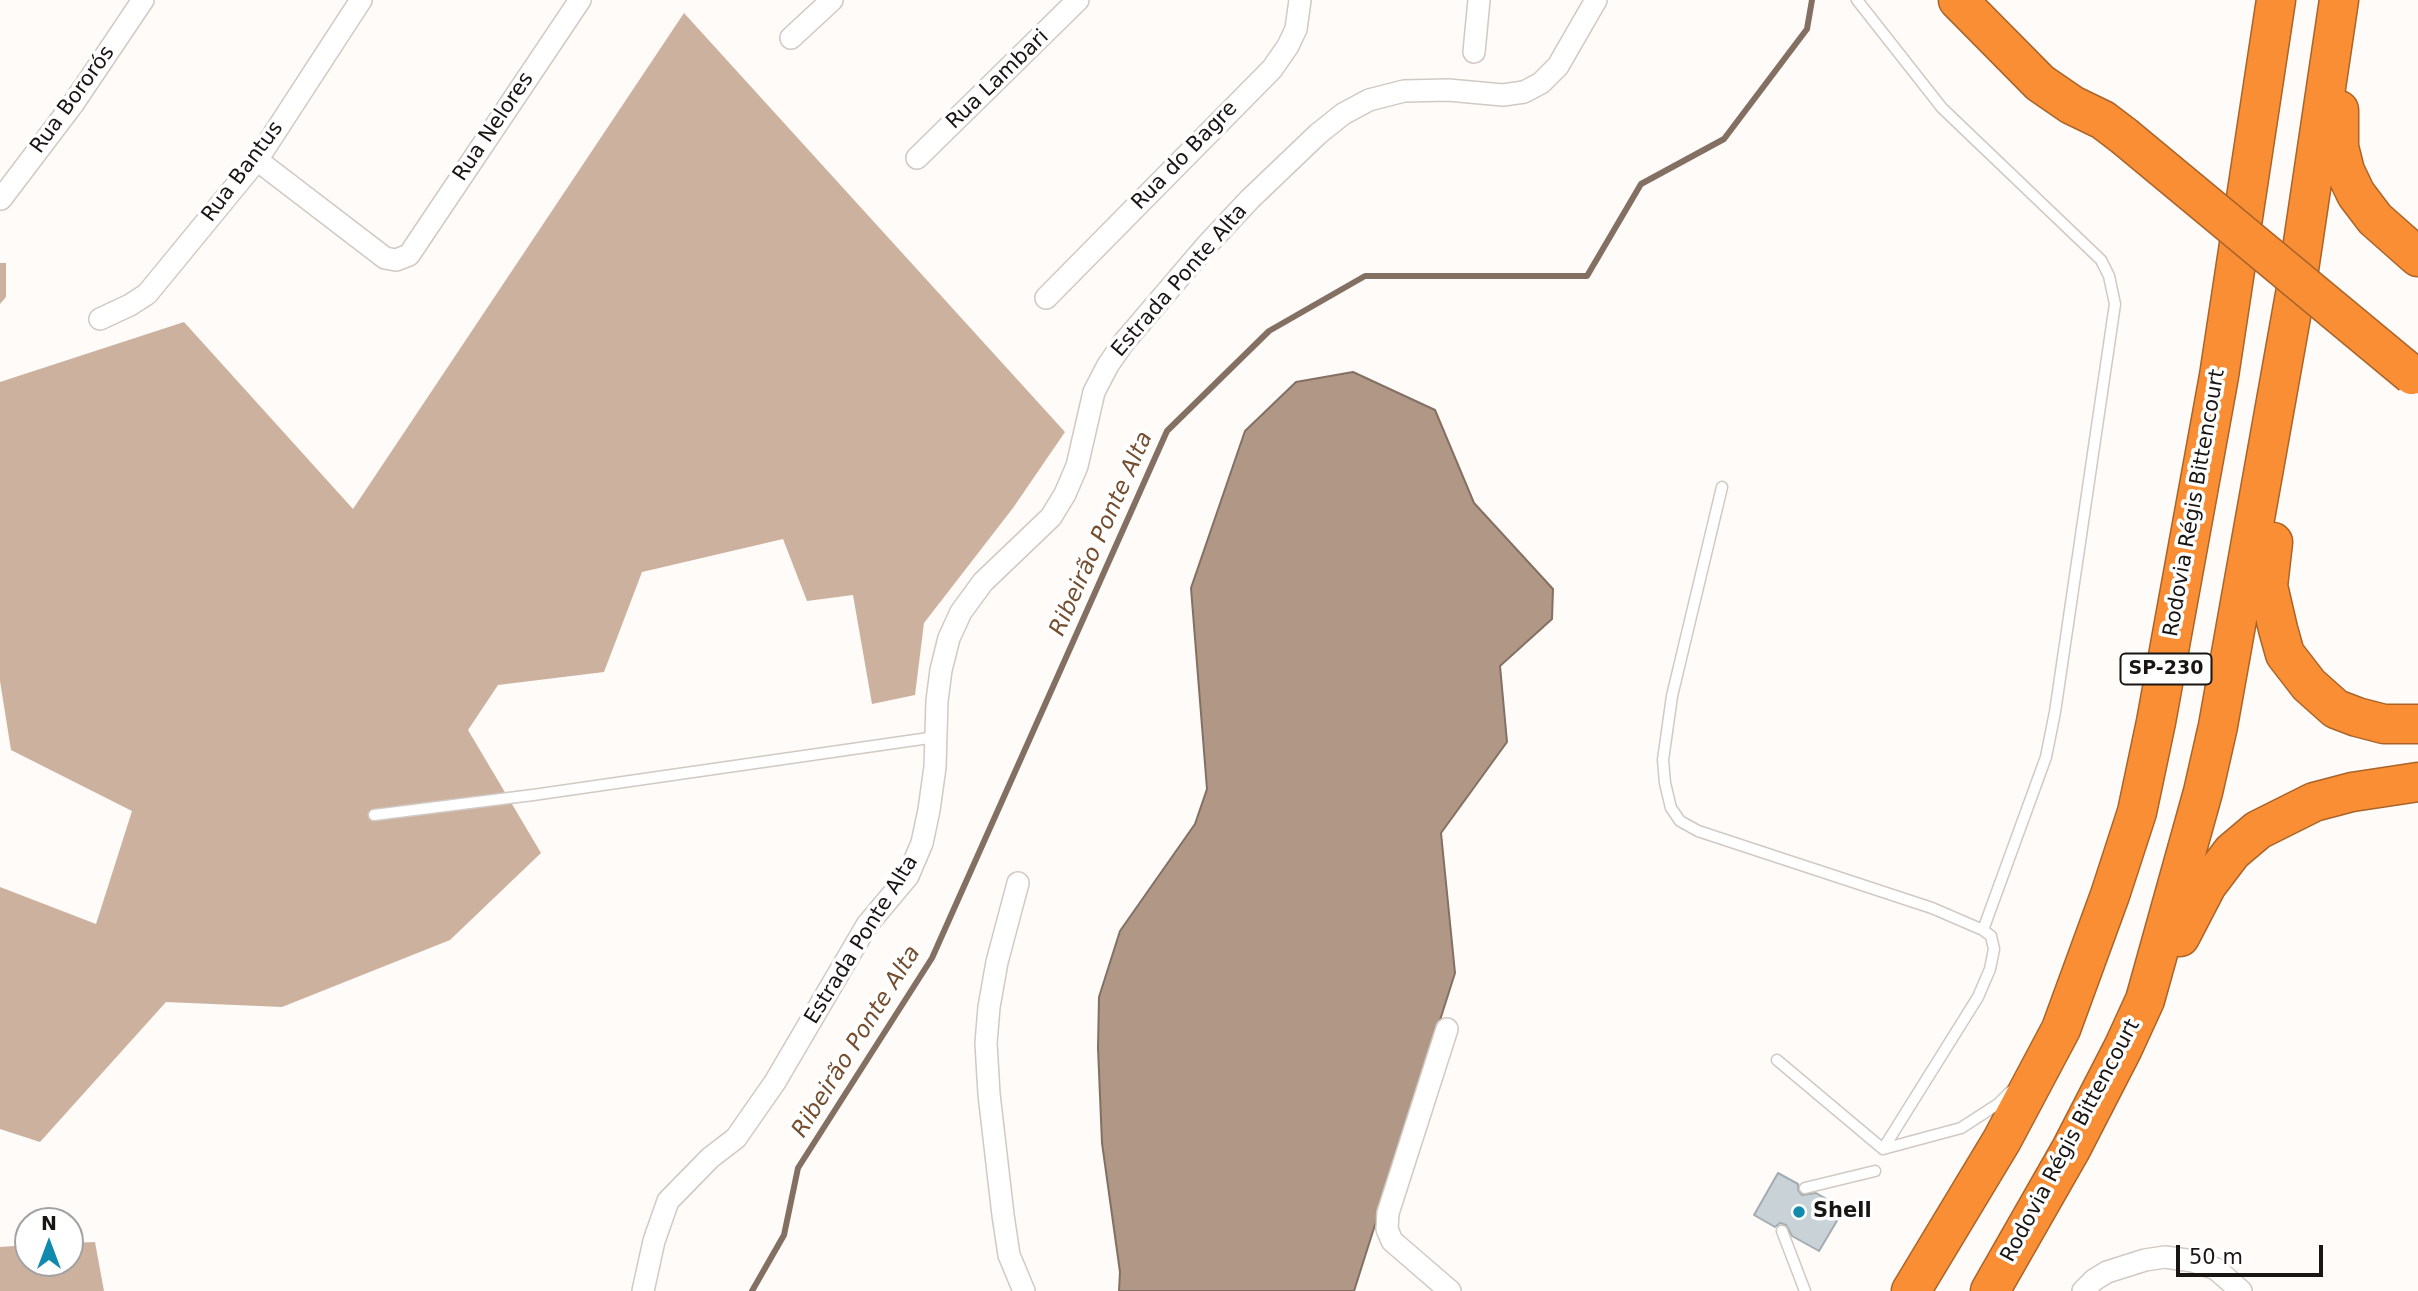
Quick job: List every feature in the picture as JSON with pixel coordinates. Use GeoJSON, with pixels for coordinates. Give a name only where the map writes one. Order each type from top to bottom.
{"type":"FeatureCollection","features":[{"type":"Feature","properties":{"kind":"highway"},"geometry":{"type":"LineString","coordinates":[[1958,0],[2040,83],[2113,128]]}},
{"type":"Feature","properties":{"kind":"highway"},"geometry":{"type":"LineString","coordinates":[[1991,0],[2021,38],[2113,128],[2415,378]]}},
{"type":"Feature","properties":{"kind":"highway"},"geometry":{"type":"LineString","coordinates":[[2227,312],[2218,242],[2231,123],[2253,0]]}},
{"type":"Feature","properties":{"kind":"highway","name":"Rodovia Régis Bittencourt"},"geometry":{"type":"LineString","coordinates":[[1911,1291],[2002,1140],[2061,1029],[2137,812],[2219,376],[2276,0]]}},
{"type":"Feature","properties":{"kind":"highway","name":"Rodovia Régis Bittencourt"},"geometry":{"type":"LineString","coordinates":[[1990,1291],[2071,1149],[2145,1000],[2203,792],[2218,726],[2297,283],[2339,0]]}},
{"type":"Feature","properties":{"kind":"highway"},"geometry":{"type":"LineString","coordinates":[[2354,0],[2337,122],[2339,147],[2345,171],[2356,194],[2375,219],[2418,257]]}},
{"type":"Feature","properties":{"kind":"highway"},"geometry":{"type":"LineString","coordinates":[[2297,283],[2292,371],[2268,586],[2278,629],[2285,653],[2309,685],[2336,709],[2384,723],[2418,724]]}},
{"type":"Feature","properties":{"kind":"highway"},"geometry":{"type":"LineString","coordinates":[[2145,1000],[2207,885],[2232,852],[2258,830],[2314,802],[2352,792],[2418,782]]}},
{"type":"Feature","properties":{"kind":"street","name":"Rua Bororós"},"geometry":{"type":"LineString","coordinates":[[1,199],[73,104],[143,0]]}},
{"type":"Feature","properties":{"kind":"street","name":"Rua Bantus"},"geometry":{"type":"LineString","coordinates":[[100,319],[147,294],[257,160],[360,0]]}},
{"type":"Feature","properties":{"kind":"street","name":"Rua Nelores"},"geometry":{"type":"LineString","coordinates":[[257,160],[385,258],[396,260],[409,255],[580,0]]}},
{"type":"Feature","properties":{"kind":"street"},"geometry":{"type":"LineString","coordinates":[[791,38],[832,0]]}},
{"type":"Feature","properties":{"kind":"street","name":"Rua Lambari"},"geometry":{"type":"LineString","coordinates":[[916,158],[1078,0]]}},
{"type":"Feature","properties":{"kind":"street","name":"Rua do Bagre"},"geometry":{"type":"LineString","coordinates":[[1046,298],[1272,69],[1296,29],[1300,0]]}},
{"type":"Feature","properties":{"kind":"street"},"geometry":{"type":"LineString","coordinates":[[1474,52],[1479,0]]}},
{"type":"Feature","properties":{"kind":"street","name":"Estrada Ponte Alta"},"geometry":{"type":"LineString","coordinates":[[643,1291],[654,1241],[668,1201],[710,1158],[736,1138],[775,1082],[867,925],[908,876],[925,832],[935,766],[941,670],[949,638],[961,612],[983,582],[1051,517],[1065,494],[1077,466],[1094,393],[1108,365],[1124,342],[1250,199],[1318,134],[1343,114],[1369,100],[1404,91],[1448,90],[1503,95],[1524,92],[1541,83],[1559,66],[1596,0]]}},
{"type":"Feature","properties":{"kind":"street"},"geometry":{"type":"LineString","coordinates":[[1018,883],[997,962],[986,1043],[989,1094],[1009,1255],[1024,1291]]}},
{"type":"Feature","properties":{"kind":"street"},"geometry":{"type":"LineString","coordinates":[[1447,1029],[1388,1213],[1387,1229],[1392,1241],[1450,1291]]}},
{"type":"Feature","properties":{"kind":"street"},"geometry":{"type":"LineString","coordinates":[[2083,1291],[2107,1272],[2145,1260],[2165,1257],[2193,1261],[2216,1269],[2241,1291]]}},
{"type":"Feature","properties":{"kind":"lane"},"geometry":{"type":"LineString","coordinates":[[1857,0],[1942,108],[2101,260],[2109,276],[2115,304],[2046,757],[1983,930]]}},
{"type":"Feature","properties":{"kind":"lane"},"geometry":{"type":"LineString","coordinates":[[1722,486],[1671,696],[1663,760],[1671,808],[1680,821],[1698,831],[1932,908],[1983,930],[1990,936],[1994,949],[1990,969],[1978,997],[1884,1149]]}},
{"type":"Feature","properties":{"kind":"lane"},"geometry":{"type":"LineString","coordinates":[[374,815],[936,737]]}},
{"type":"Feature","properties":{"kind":"lane"},"geometry":{"type":"LineString","coordinates":[[1884,1149],[1961,1128],[1998,1104],[2029,1073],[2061,1029]]}},
{"type":"Feature","properties":{"kind":"lane"},"geometry":{"type":"LineString","coordinates":[[1777,1060],[1884,1149]]}},
{"type":"Feature","properties":{"kind":"lane"},"geometry":{"type":"LineString","coordinates":[[1805,1188],[1875,1171]]}},
{"type":"Feature","properties":{"kind":"lane"},"geometry":{"type":"LineString","coordinates":[[1782,1231],[1805,1291]]}},
{"type":"Feature","properties":{"kind":"shaded area"},"geometry":{"type":"Polygon","coordinates":[[[684,13],[1065,432],[1013,508],[924,623],[915,695],[872,704],[853,595],[807,601],[783,539],[642,572],[604,672],[498,685],[468,730],[541,853],[450,940],[282,1007],[166,1002],[40,1142],[0,1129],[0,887],[96,924],[132,811],[11,750],[0,681],[0,382],[184,322],[353,509],[684,13]]]}},
{"type":"Feature","properties":{"kind":"shaded area"},"geometry":{"type":"Polygon","coordinates":[[[0,263],[6,263],[6,297],[0,304],[0,263]]]}},
{"type":"Feature","properties":{"kind":"shaded area"},"geometry":{"type":"Polygon","coordinates":[[[1353,372],[1435,410],[1474,503],[1553,589],[1552,619],[1500,666],[1507,742],[1441,833],[1455,973],[1354,1291],[1119,1291],[1120,1272],[1102,1143],[1099,997],[1120,931],[1195,824],[1207,789],[1191,588],[1245,431],[1296,382],[1353,372]]]}},
{"type":"Feature","properties":{"kind":"shaded area"},"geometry":{"type":"Polygon","coordinates":[[[84,1242],[95,1242],[104,1291],[0,1291],[0,1247],[14,1246],[14,1277],[84,1277],[84,1242]]]}},
{"type":"Feature","properties":{"kind":"building","name":"Shell"},"geometry":{"type":"Polygon","coordinates":[[[1778,1173],[1798,1184],[1802,1195],[1816,1193],[1844,1209],[1819,1251],[1792,1236],[1786,1225],[1780,1223],[1775,1227],[1754,1215],[1778,1173]]]}},
{"type":"Feature","properties":{"kind":"waterway","name":"Ribeirão Ponte Alta"},"geometry":{"type":"LineString","coordinates":[[752,1291],[784,1235],[798,1168],[932,958],[1167,431],[1269,331],[1365,276],[1587,276],[1641,184],[1724,139],[1807,29],[1812,0]]}},
{"type":"Feature","properties":{"kind":"place","name":"Shell"},"geometry":{"type":"Point","coordinates":[1799,1212]}}]}
